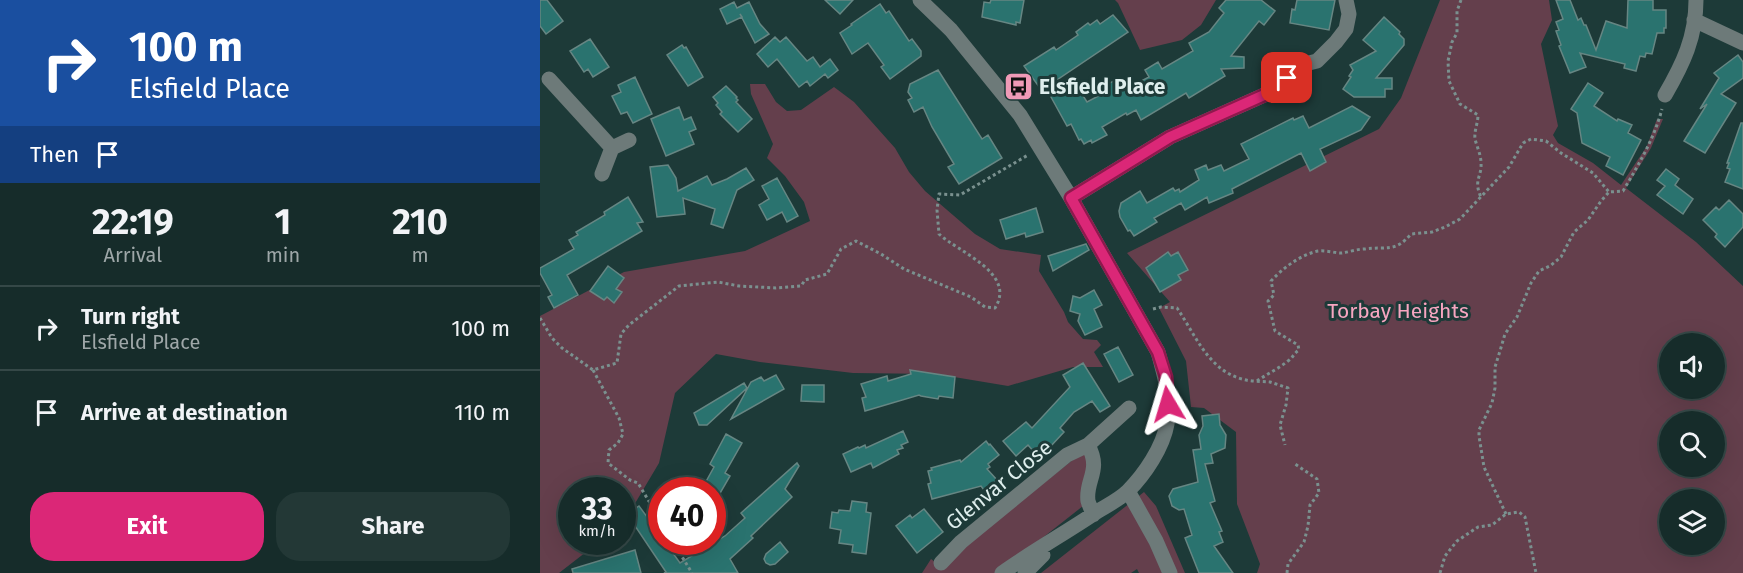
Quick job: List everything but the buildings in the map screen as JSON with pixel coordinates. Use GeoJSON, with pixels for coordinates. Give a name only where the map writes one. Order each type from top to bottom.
{"type":"FeatureCollection","features":[{"type":"Feature","properties":{"kind":"street"},"geometry":{"type":"LineString","coordinates":[[920,0],[951,30],[1020,115],[1071,198],[1158,352],[1166,377],[1167,425],[1160,446],[1150,463],[1128,491],[1002,573]]}},
{"type":"Feature","properties":{"kind":"street"},"geometry":{"type":"LineString","coordinates":[[1071,198],[1170,137],[1273,91],[1300,65],[1317,60],[1347,29],[1349,14],[1346,0]]}},
{"type":"Feature","properties":{"kind":"street"},"geometry":{"type":"LineString","coordinates":[[1665,95],[1683,63],[1691,40],[1696,0]]}},
{"type":"Feature","properties":{"kind":"street"},"geometry":{"type":"LineString","coordinates":[[1695,21],[1743,43]]}},
{"type":"Feature","properties":{"kind":"street"},"geometry":{"type":"LineString","coordinates":[[543,74],[612,148]]}},
{"type":"Feature","properties":{"kind":"street"},"geometry":{"type":"LineString","coordinates":[[602,174],[612,148],[628,140]]}},
{"type":"Feature","properties":{"kind":"street","name":"Glenvar Close"},"geometry":{"type":"LineString","coordinates":[[941,563],[961,542],[1067,455],[1088,445],[1129,408]]}},
{"type":"Feature","properties":{"kind":"street"},"geometry":{"type":"LineString","coordinates":[[1088,445],[1092,452],[1094,467],[1088,500],[1093,515]]}},
{"type":"Feature","properties":{"kind":"street"},"geometry":{"type":"LineString","coordinates":[[1128,491],[1156,541],[1170,573]]}},
{"type":"Feature","properties":{"kind":"street"},"geometry":{"type":"LineString","coordinates":[[1025,573],[1065,534]]}},
{"type":"Feature","properties":{"kind":"path"},"geometry":{"type":"LineString","coordinates":[[1461,0],[1457,11],[1457,33],[1452,42],[1448,61],[1449,81],[1460,104],[1478,115],[1475,132],[1482,164],[1477,178],[1481,197]]}},
{"type":"Feature","properties":{"kind":"path"},"geometry":{"type":"LineString","coordinates":[[1506,514],[1484,467],[1479,436],[1479,429],[1492,403],[1495,367],[1505,334],[1517,317],[1531,283],[1539,271],[1561,257],[1574,232],[1588,220],[1609,192],[1623,191],[1658,126],[1665,95]]}},
{"type":"Feature","properties":{"kind":"path"},"geometry":{"type":"LineString","coordinates":[[1257,381],[1291,360],[1294,353],[1299,350],[1298,345],[1275,332],[1268,301],[1274,295],[1271,281],[1295,261],[1319,251],[1342,253],[1368,248],[1394,247],[1404,243],[1411,234],[1432,232],[1460,219],[1509,167],[1523,143],[1531,139],[1546,141],[1593,173],[1609,192]]}},
{"type":"Feature","properties":{"kind":"path"},"geometry":{"type":"LineString","coordinates":[[593,370],[617,363],[621,334],[679,286],[718,282],[739,286],[776,288],[801,286],[805,280],[827,274],[842,249],[856,241],[904,269],[971,297],[985,307],[995,308],[1000,291],[991,271],[939,234],[939,194],[960,195],[1040,148]]}},
{"type":"Feature","properties":{"kind":"path"},"geometry":{"type":"LineString","coordinates":[[1153,309],[1177,308],[1214,364],[1229,374],[1242,379],[1271,382],[1288,388],[1280,425],[1285,446]]}},
{"type":"Feature","properties":{"kind":"path"},"geometry":{"type":"LineString","coordinates":[[540,318],[562,348],[593,370],[619,418],[623,434],[618,443],[609,450],[608,463],[630,480],[638,483],[648,500]]}},
{"type":"Feature","properties":{"kind":"path"},"geometry":{"type":"LineString","coordinates":[[1287,573],[1288,564],[1304,542],[1310,505],[1319,493],[1317,478],[1295,464]]}},
{"type":"Feature","properties":{"kind":"path"},"geometry":{"type":"LineString","coordinates":[[1440,573],[1444,556],[1457,541],[1478,527],[1492,525],[1506,514],[1519,512],[1525,517],[1536,573]]}},
{"type":"Feature","properties":{"kind":"path"},"geometry":{"type":"LineString","coordinates":[[681,555],[692,573]]}},
{"type":"Feature","properties":{"kind":"green space"},"geometry":{"type":"Polygon","coordinates":[[[1115,0],[1216,0],[1201,25],[1182,40],[1140,50],[1115,0]]]}},
{"type":"Feature","properties":{"kind":"green space","name":"Torbay Heights"},"geometry":{"type":"Polygon","coordinates":[[[1440,0],[1549,0],[1552,20],[1541,44],[1558,126],[1553,135],[1558,143],[1593,163],[1621,185],[1647,146],[1657,119],[1663,119],[1651,148],[1626,188],[1696,242],[1743,286],[1743,573],[1257,573],[1260,564],[1237,504],[1236,432],[1204,408],[1191,407],[1186,361],[1159,308],[1170,302],[1127,253],[1379,129],[1401,98],[1440,0]]]}},
{"type":"Feature","properties":{"kind":"green space"},"geometry":{"type":"Polygon","coordinates":[[[750,84],[765,84],[776,102],[787,111],[801,110],[834,87],[854,102],[895,148],[909,172],[925,191],[975,234],[1000,249],[1041,255],[1039,271],[1068,322],[1083,339],[1097,340],[1101,345],[1094,352],[1103,367],[1073,367],[1008,386],[936,374],[853,373],[760,362],[716,354],[675,393],[659,463],[651,477],[648,477],[648,482],[636,502],[636,477],[558,477],[558,555],[582,555],[559,573],[540,573],[540,316],[624,272],[745,251],[810,221],[804,202],[785,176],[767,158],[773,144],[751,94],[750,84]]]}},
{"type":"Feature","properties":{"kind":"green space"},"geometry":{"type":"Polygon","coordinates":[[[1084,451],[1089,463],[1083,506],[1022,554],[995,573],[922,573],[931,559],[943,568],[963,547],[1084,451]]]}},
{"type":"Feature","properties":{"kind":"green space"},"geometry":{"type":"Polygon","coordinates":[[[1144,492],[1156,506],[1185,573],[1139,573],[1137,569],[1131,573],[1041,573],[1144,492]]]}},
{"type":"Feature","properties":{"kind":"place","name":"Elsfield Place"},"geometry":{"type":"Point","coordinates":[1018,87]}},
{"type":"Feature","properties":{"kind":"route"},"geometry":{"type":"LineString","coordinates":[[1168,404],[1166,377],[1158,352],[1071,198],[1170,137],[1273,91],[1287,78]]}}]}
